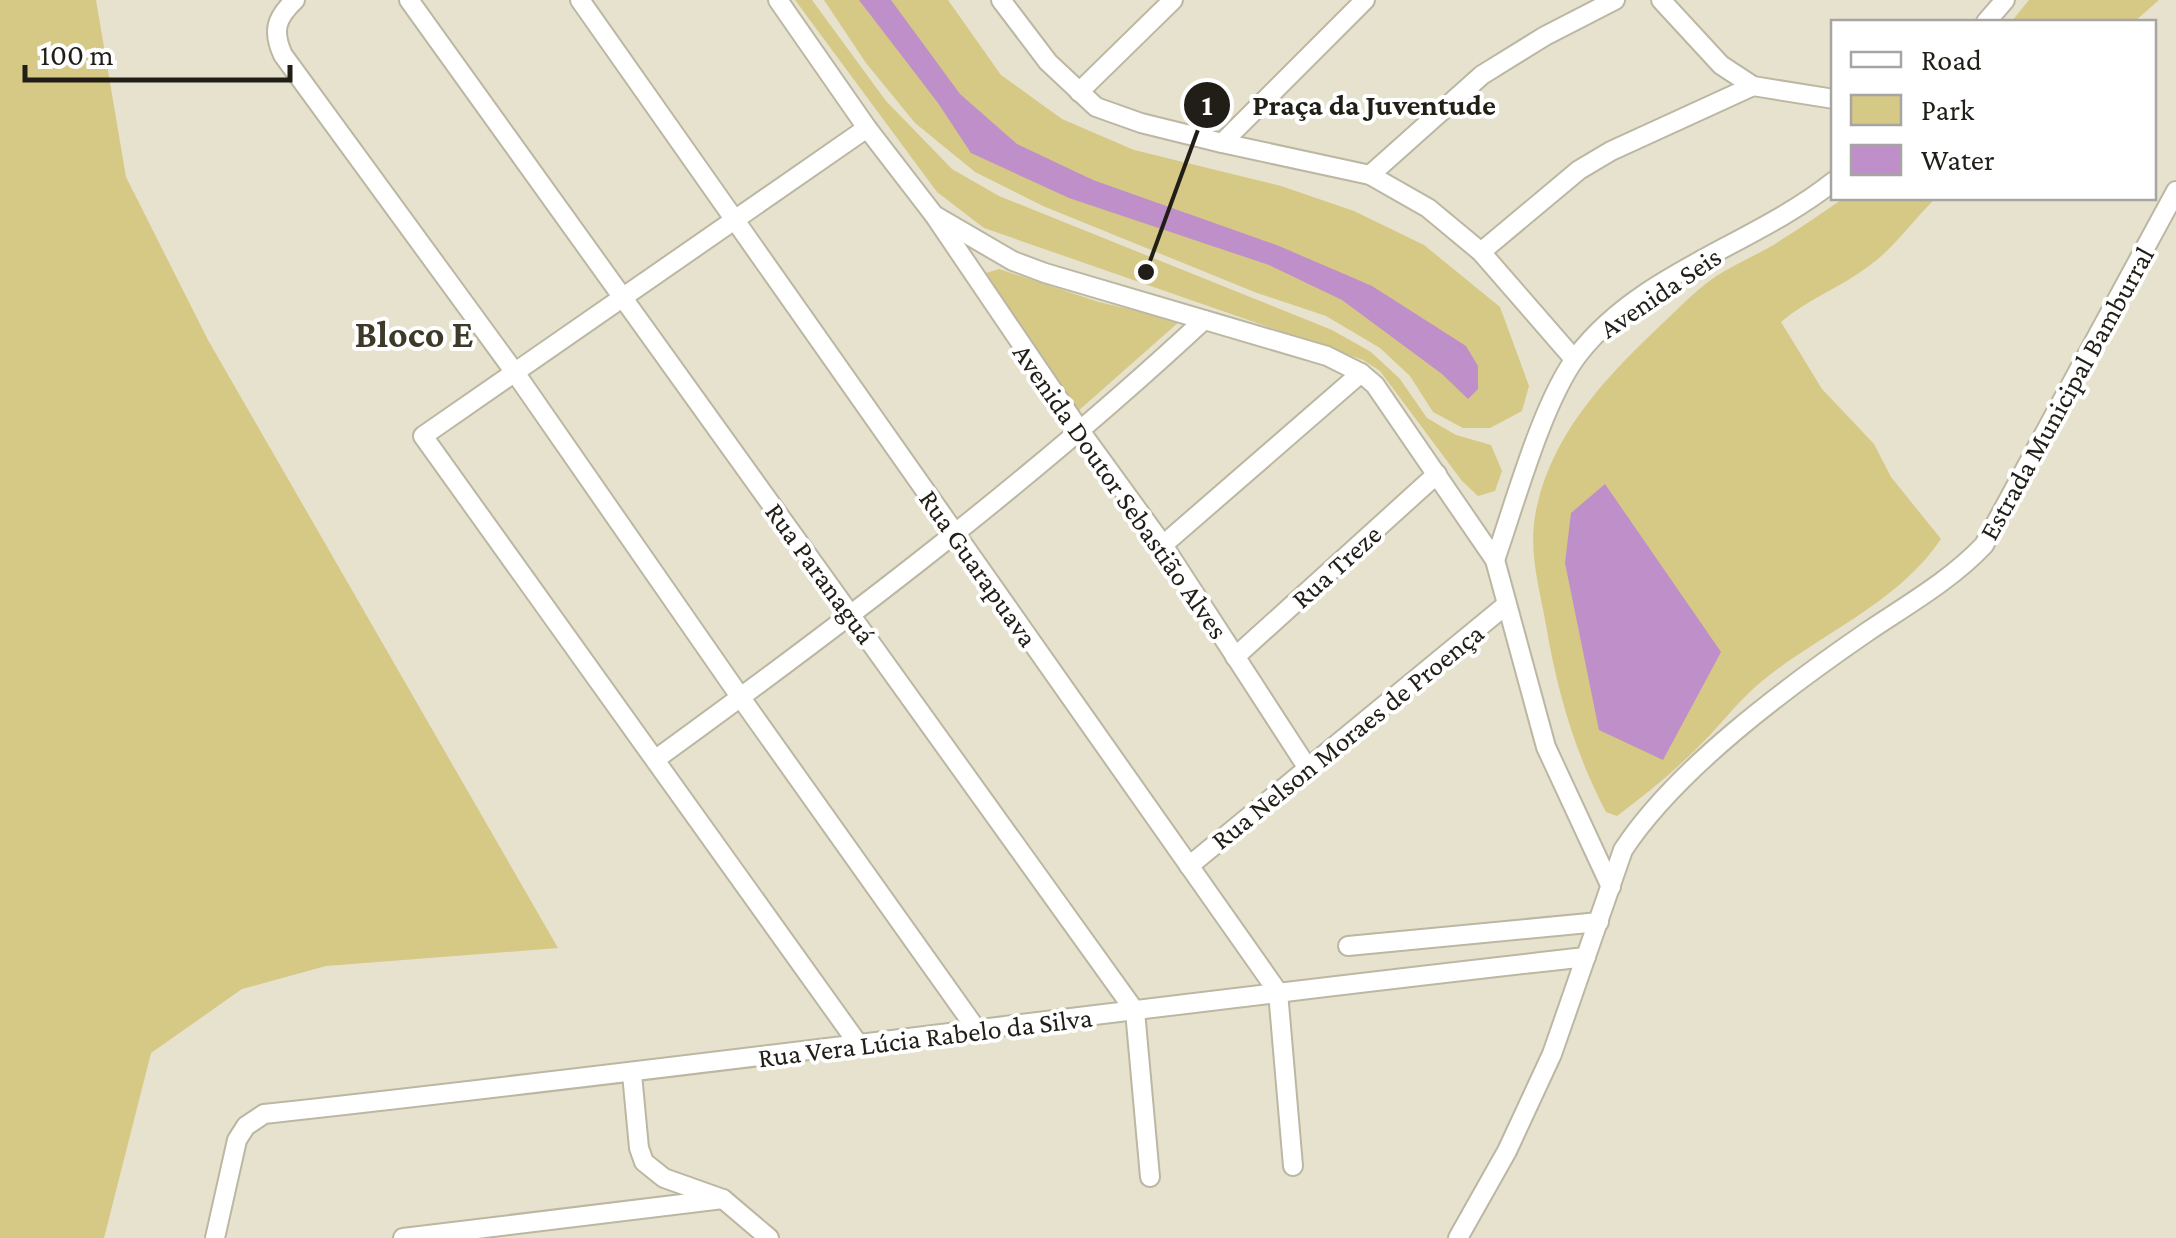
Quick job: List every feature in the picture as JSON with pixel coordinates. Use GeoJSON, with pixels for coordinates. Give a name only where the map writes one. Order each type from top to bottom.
{"type":"FeatureCollection","features":[{"type":"Feature","properties":{"kind":"street"},"geometry":{"type":"LineString","coordinates":[[295,0],[277,24],[283,55],[516,374],[977,1030]]}},
{"type":"Feature","properties":{"kind":"street","name":"Rua Paranaguá"},"geometry":{"type":"LineString","coordinates":[[409,0],[1135,1011]]}},
{"type":"Feature","properties":{"kind":"street","name":"Rua Guarapuava"},"geometry":{"type":"LineString","coordinates":[[580,0],[1278,992]]}},
{"type":"Feature","properties":{"kind":"street","name":"Avenida Doutor Sebastião Alves"},"geometry":{"type":"LineString","coordinates":[[778,0],[1164,545],[1306,767]]}},
{"type":"Feature","properties":{"kind":"street"},"geometry":{"type":"LineString","coordinates":[[1001,0],[1048,62],[1096,107],[1222,143],[1370,175],[1428,208],[1481,252],[1574,359]]}},
{"type":"Feature","properties":{"kind":"street"},"geometry":{"type":"LineString","coordinates":[[1078,92],[1173,0]]}},
{"type":"Feature","properties":{"kind":"street"},"geometry":{"type":"LineString","coordinates":[[1222,143],[1365,0]]}},
{"type":"Feature","properties":{"kind":"street"},"geometry":{"type":"LineString","coordinates":[[1370,175],[1482,76],[1545,36],[1615,0]]}},
{"type":"Feature","properties":{"kind":"street"},"geometry":{"type":"LineString","coordinates":[[1661,0],[1721,65],[1753,86],[1831,99]]}},
{"type":"Feature","properties":{"kind":"street"},"geometry":{"type":"LineString","coordinates":[[1988,20],[2005,0]]}},
{"type":"Feature","properties":{"kind":"street"},"geometry":{"type":"LineString","coordinates":[[1481,252],[1579,170],[1611,151],[1753,86]]}},
{"type":"Feature","properties":{"kind":"street"},"geometry":{"type":"LineString","coordinates":[[859,1045],[423,436],[867,128]]}},
{"type":"Feature","properties":{"kind":"street","name":"Avenida Seis"},"geometry":{"type":"LineString","coordinates":[[1494,560],[1552,402],[1574,359],[1621,312],[1831,183]]}},
{"type":"Feature","properties":{"kind":"street","name":"Estrada Municipal Bamburral"},"geometry":{"type":"LineString","coordinates":[[1458,1238],[1507,1151],[1552,1054],[1623,850],[1640,824],[1678,784],[1814,669],[1947,577],[1984,545],[2176,190]]}},
{"type":"Feature","properties":{"kind":"street"},"geometry":{"type":"LineString","coordinates":[[934,216],[1013,260],[1045,273],[1327,356],[1362,373],[1375,385],[1494,560],[1546,746],[1611,887]]}},
{"type":"Feature","properties":{"kind":"street"},"geometry":{"type":"LineString","coordinates":[[656,760],[1081,432],[1204,320]]}},
{"type":"Feature","properties":{"kind":"street"},"geometry":{"type":"LineString","coordinates":[[1164,545],[1362,373]]}},
{"type":"Feature","properties":{"kind":"street","name":"Rua Treze"},"geometry":{"type":"LineString","coordinates":[[1235,657],[1437,474]]}},
{"type":"Feature","properties":{"kind":"street","name":"Rua Nelson Moraes de Proença"},"geometry":{"type":"LineString","coordinates":[[1189,866],[1506,606]]}},
{"type":"Feature","properties":{"kind":"street"},"geometry":{"type":"LineString","coordinates":[[1348,946],[1599,922]]}},
{"type":"Feature","properties":{"kind":"street","name":"Rua Vera Lúcia Rabelo da Silva"},"geometry":{"type":"LineString","coordinates":[[216,1238],[237,1140],[246,1126],[264,1114],[632,1074],[1586,957]]}},
{"type":"Feature","properties":{"kind":"street"},"geometry":{"type":"LineString","coordinates":[[1278,992],[1293,1166]]}},
{"type":"Feature","properties":{"kind":"street"},"geometry":{"type":"LineString","coordinates":[[1135,1011],[1150,1176]]}},
{"type":"Feature","properties":{"kind":"street"},"geometry":{"type":"LineString","coordinates":[[632,1074],[639,1148],[644,1162],[664,1178],[723,1199],[769,1238]]}},
{"type":"Feature","properties":{"kind":"street"},"geometry":{"type":"LineString","coordinates":[[403,1238],[723,1199]]}},
{"type":"Feature","properties":{"kind":"green space"},"geometry":{"type":"Polygon","coordinates":[[[0,0],[96,0],[126,177],[208,340],[558,948],[326,966],[242,989],[151,1053],[104,1238],[0,1238],[0,0]]]}},
{"type":"Feature","properties":{"kind":"green space"},"geometry":{"type":"Polygon","coordinates":[[[795,0],[812,0],[886,101],[952,169],[999,196],[1332,330],[1371,352],[1400,379],[1427,418],[1456,435],[1491,445],[1502,471],[1495,491],[1478,496],[1462,481],[1380,371],[1363,360],[984,228],[937,192],[795,0]]]}},
{"type":"Feature","properties":{"kind":"green space"},"geometry":{"type":"Polygon","coordinates":[[[824,0],[948,0],[1001,75],[1062,119],[1134,150],[1281,186],[1354,211],[1424,245],[1500,307],[1529,386],[1522,411],[1490,428],[1463,428],[1433,412],[1410,376],[1380,348],[1326,316],[1257,293],[1043,206],[975,172],[915,123],[866,63],[824,0]]]}},
{"type":"Feature","properties":{"kind":"green space"},"geometry":{"type":"Polygon","coordinates":[[[2029,0],[2159,0],[2136,20],[2013,20],[2029,0]]]}},
{"type":"Feature","properties":{"kind":"green space"},"geometry":{"type":"Polygon","coordinates":[[[1841,200],[1934,200],[1878,259],[1781,322],[1822,389],[1874,444],[1891,477],[1941,539],[1923,562],[1881,599],[1762,681],[1694,751],[1617,816],[1606,812],[1568,721],[1537,581],[1537,506],[1556,452],[1605,383],[1688,299],[1715,277],[1841,200]]]}},
{"type":"Feature","properties":{"kind":"green space"},"geometry":{"type":"Polygon","coordinates":[[[999,269],[1099,302],[1180,321],[1077,412],[989,288],[986,273],[999,269]]]}},
{"type":"Feature","properties":{"kind":"water"},"geometry":{"type":"Polygon","coordinates":[[[859,0],[891,0],[960,94],[1017,144],[1093,180],[1279,246],[1372,286],[1466,346],[1478,366],[1478,389],[1468,399],[1442,374],[1342,300],[1269,265],[1069,198],[971,153],[859,0]]]}},
{"type":"Feature","properties":{"kind":"water"},"geometry":{"type":"Polygon","coordinates":[[[1605,484],[1721,652],[1663,760],[1599,730],[1565,563],[1571,513],[1605,484]]]}},
{"type":"Feature","properties":{"kind":"place","name":"Praça da Juventude"},"geometry":{"type":"Point","coordinates":[1146,272]}},
{"type":"Feature","properties":{"kind":"district","name":"Bloco E"},"geometry":{"type":"Point","coordinates":[414,334]}}]}
